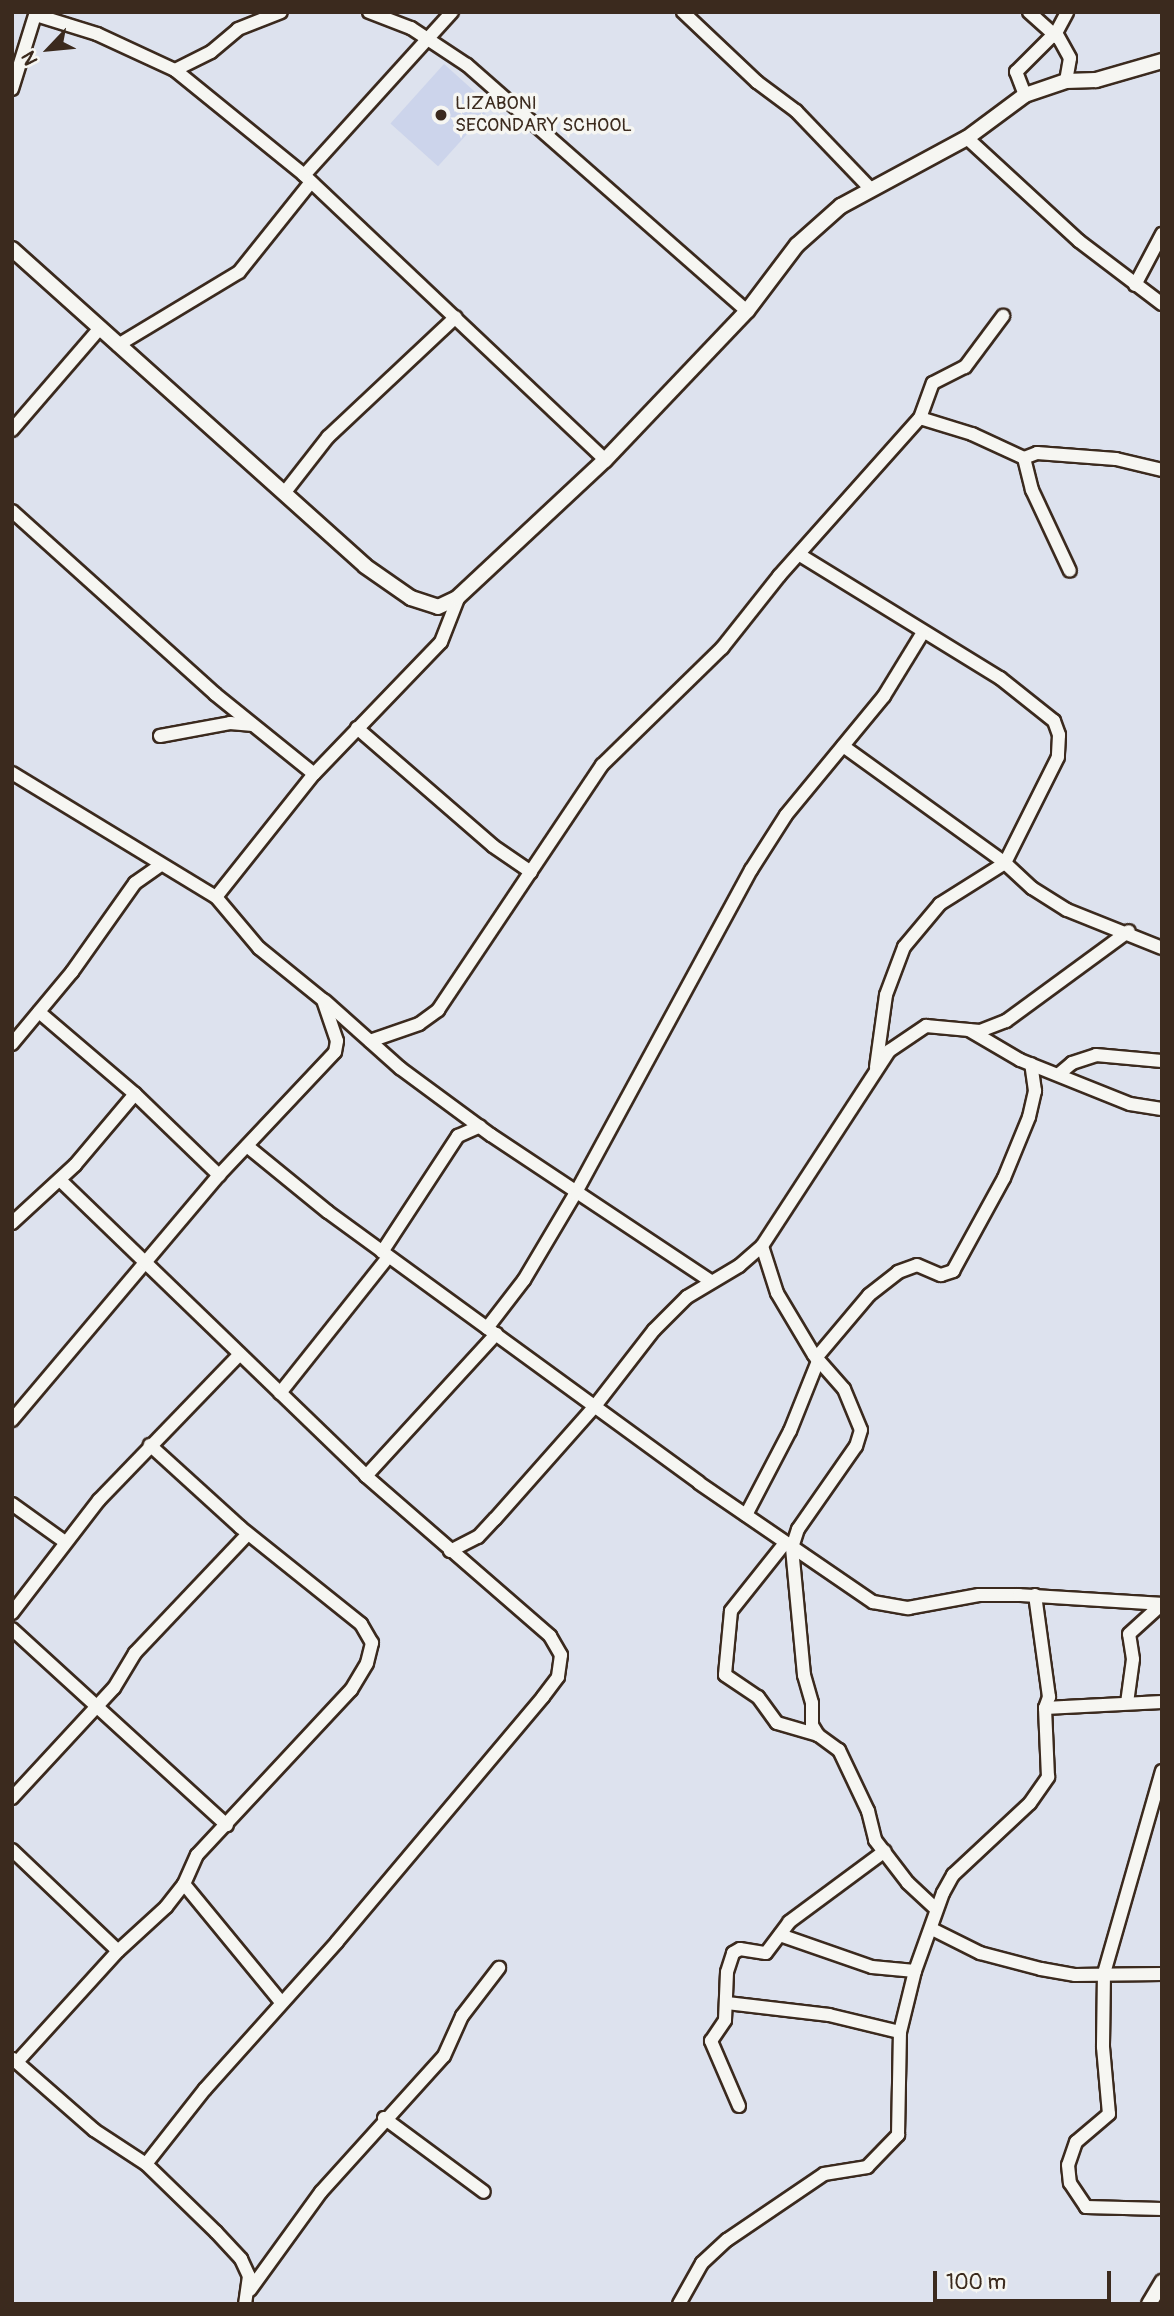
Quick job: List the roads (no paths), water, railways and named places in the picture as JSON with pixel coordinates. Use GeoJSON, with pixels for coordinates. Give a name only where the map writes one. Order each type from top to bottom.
{"type":"FeatureCollection","features":[{"type":"Feature","properties":{"kind":"street"},"geometry":{"type":"LineString","coordinates":[[175,70],[211,52],[238,29],[281,12]]}},
{"type":"Feature","properties":{"kind":"street"},"geometry":{"type":"LineString","coordinates":[[369,12],[428,38],[467,65],[747,310]]}},
{"type":"Feature","properties":{"kind":"street"},"geometry":{"type":"LineString","coordinates":[[118,345],[239,272],[307,179],[452,12]]}},
{"type":"Feature","properties":{"kind":"street"},"geometry":{"type":"LineString","coordinates":[[683,12],[757,82],[796,111],[869,187]]}},
{"type":"Feature","properties":{"kind":"street"},"geometry":{"type":"LineString","coordinates":[[1029,12],[1057,38],[1070,58],[1066,81]]}},
{"type":"Feature","properties":{"kind":"street"},"geometry":{"type":"LineString","coordinates":[[1057,38],[1056,33],[1067,12]]}},
{"type":"Feature","properties":{"kind":"street"},"geometry":{"type":"LineString","coordinates":[[12,89],[36,14],[97,34],[175,70],[307,179],[605,460]]}},
{"type":"Feature","properties":{"kind":"street"},"geometry":{"type":"LineString","coordinates":[[1025,95],[1016,72],[1057,38]]}},
{"type":"Feature","properties":{"kind":"street"},"geometry":{"type":"LineString","coordinates":[[12,249],[365,566],[411,597],[438,607],[459,596],[605,460],[747,310],[797,245],[869,187],[967,138],[1025,95],[1066,81],[1096,80],[1162,61]]}},
{"type":"Feature","properties":{"kind":"street"},"geometry":{"type":"LineString","coordinates":[[967,138],[1079,241],[1162,304]]}},
{"type":"Feature","properties":{"kind":"street"},"geometry":{"type":"LineString","coordinates":[[1135,285],[1162,234]]}},
{"type":"Feature","properties":{"kind":"street"},"geometry":{"type":"LineString","coordinates":[[370,1041],[419,1024],[438,1010],[602,765],[722,648],[920,418],[933,383],[965,367],[1003,316]]}},
{"type":"Feature","properties":{"kind":"street"},"geometry":{"type":"LineString","coordinates":[[285,492],[328,437],[456,317]]}},
{"type":"Feature","properties":{"kind":"street"},"geometry":{"type":"LineString","coordinates":[[12,430],[100,328]]}},
{"type":"Feature","properties":{"kind":"street"},"geometry":{"type":"LineString","coordinates":[[920,418],[972,434],[1024,458],[1037,453],[1116,459],[1162,470]]}},
{"type":"Feature","properties":{"kind":"street"},"geometry":{"type":"LineString","coordinates":[[1024,458],[1032,490],[1070,571]]}},
{"type":"Feature","properties":{"kind":"street"},"geometry":{"type":"LineString","coordinates":[[12,511],[253,725],[314,774]]}},
{"type":"Feature","properties":{"kind":"street"},"geometry":{"type":"LineString","coordinates":[[800,555],[922,634],[1000,678],[1054,721],[1059,735],[1058,757],[1005,863],[940,904],[904,947],[886,995],[876,1068]]}},
{"type":"Feature","properties":{"kind":"street"},"geometry":{"type":"LineString","coordinates":[[216,897],[314,774],[440,642],[459,596]]}},
{"type":"Feature","properties":{"kind":"street"},"geometry":{"type":"LineString","coordinates":[[366,1476],[491,1331],[575,1194],[751,870],[786,815],[884,696],[922,634]]}},
{"type":"Feature","properties":{"kind":"street"},"geometry":{"type":"LineString","coordinates":[[160,736],[230,723],[253,725]]}},
{"type":"Feature","properties":{"kind":"street"},"geometry":{"type":"LineString","coordinates":[[357,728],[493,846],[531,872]]}},
{"type":"Feature","properties":{"kind":"street"},"geometry":{"type":"LineString","coordinates":[[843,746],[1005,863],[1032,888],[1067,910],[1129,931],[1162,948]]}},
{"type":"Feature","properties":{"kind":"street"},"geometry":{"type":"LineString","coordinates":[[12,773],[159,866],[216,897],[259,948],[370,1041],[480,1126],[575,1194],[712,1282]]}},
{"type":"Feature","properties":{"kind":"street"},"geometry":{"type":"LineString","coordinates":[[12,1044],[135,883],[159,866]]}},
{"type":"Feature","properties":{"kind":"street"},"geometry":{"type":"LineString","coordinates":[[450,1551],[478,1536],[595,1406],[654,1330],[687,1297],[762,1246],[889,1051],[926,1026],[989,1029],[1006,1021],[1129,931]]}},
{"type":"Feature","properties":{"kind":"street"},"geometry":{"type":"LineString","coordinates":[[12,1420],[84,1332],[145,1267],[219,1175],[335,1052],[336,1034],[323,1000]]}},
{"type":"Feature","properties":{"kind":"street"},"geometry":{"type":"LineString","coordinates":[[39,1012],[135,1094],[219,1175]]}},
{"type":"Feature","properties":{"kind":"street"},"geometry":{"type":"LineString","coordinates":[[969,1030],[1031,1064],[1130,1104],[1162,1109]]}},
{"type":"Feature","properties":{"kind":"street"},"geometry":{"type":"LineString","coordinates":[[1059,1074],[1072,1063],[1097,1055],[1162,1061]]}},
{"type":"Feature","properties":{"kind":"street"},"geometry":{"type":"LineString","coordinates":[[746,1516],[790,1432],[817,1359],[869,1295],[898,1272],[917,1265],[941,1275],[953,1271],[1003,1178],[1029,1117],[1035,1091],[1031,1064]]}},
{"type":"Feature","properties":{"kind":"street"},"geometry":{"type":"LineString","coordinates":[[12,1223],[60,1180],[135,1094]]}},
{"type":"Feature","properties":{"kind":"street"},"geometry":{"type":"LineString","coordinates":[[280,1394],[385,1254],[458,1136],[480,1126]]}},
{"type":"Feature","properties":{"kind":"street"},"geometry":{"type":"LineString","coordinates":[[247,1146],[385,1254],[788,1546],[873,1602],[908,1608],[979,1595],[1035,1595],[1162,1604]]}},
{"type":"Feature","properties":{"kind":"street"},"geometry":{"type":"LineString","coordinates":[[60,1180],[145,1267],[366,1476],[550,1636],[561,1655],[558,1677],[337,1942],[281,2001],[146,2164]]}},
{"type":"Feature","properties":{"kind":"street"},"geometry":{"type":"LineString","coordinates":[[762,1246],[777,1293],[817,1359],[844,1389],[860,1435],[788,1546],[731,1611],[724,1670],[730,1682],[758,1697],[777,1723],[818,1735],[839,1750],[868,1811],[872,1833],[908,1883],[936,1909]]}},
{"type":"Feature","properties":{"kind":"street"},"geometry":{"type":"LineString","coordinates":[[12,1613],[65,1542],[150,1445],[239,1355]]}},
{"type":"Feature","properties":{"kind":"street"},"geometry":{"type":"LineString","coordinates":[[150,1445],[248,1534],[361,1624],[372,1643],[368,1662],[351,1690],[197,1855],[184,1884],[15,2061],[94,2130],[146,2164],[241,2259],[250,2290]]}},
{"type":"Feature","properties":{"kind":"street"},"geometry":{"type":"LineString","coordinates":[[12,1504],[65,1542]]}},
{"type":"Feature","properties":{"kind":"street"},"geometry":{"type":"LineString","coordinates":[[12,1798],[98,1703],[135,1653],[248,1534]]}},
{"type":"Feature","properties":{"kind":"street"},"geometry":{"type":"LineString","coordinates":[[788,1546],[804,1675],[813,1703],[811,1725],[818,1735]]}},
{"type":"Feature","properties":{"kind":"street"},"geometry":{"type":"LineString","coordinates":[[679,2304],[702,2263],[727,2240],[824,2174],[867,2167],[894,2140],[901,2116],[900,2032],[915,1970],[932,1929],[936,1909],[953,1875],[1045,1784],[1050,1766],[1045,1708],[1049,1697],[1035,1595]]}},
{"type":"Feature","properties":{"kind":"street"},"geometry":{"type":"LineString","coordinates":[[1127,1703],[1133,1659],[1129,1634],[1162,1604]]}},
{"type":"Feature","properties":{"kind":"street"},"geometry":{"type":"LineString","coordinates":[[12,1629],[98,1703],[227,1825]]}},
{"type":"Feature","properties":{"kind":"street"},"geometry":{"type":"LineString","coordinates":[[1045,1708],[1162,1702]]}},
{"type":"Feature","properties":{"kind":"street"},"geometry":{"type":"LineString","coordinates":[[1162,1771],[1159,1807],[1115,1923],[1104,1973],[1103,2047],[1109,2113],[1070,2153],[1070,2183],[1086,2207],[1162,2209]]}},
{"type":"Feature","properties":{"kind":"street"},"geometry":{"type":"LineString","coordinates":[[12,1850],[118,1951]]}},
{"type":"Feature","properties":{"kind":"street"},"geometry":{"type":"LineString","coordinates":[[739,2106],[712,2048],[727,2003],[727,1972],[733,1953],[740,1948],[766,1953],[793,1918],[885,1851]]}},
{"type":"Feature","properties":{"kind":"street"},"geometry":{"type":"LineString","coordinates":[[184,1884],[281,2001]]}},
{"type":"Feature","properties":{"kind":"street"},"geometry":{"type":"LineString","coordinates":[[932,1929],[961,1945],[1009,1962],[1075,1975],[1162,1974]]}},
{"type":"Feature","properties":{"kind":"street"},"geometry":{"type":"LineString","coordinates":[[780,1934],[872,1967],[915,1970]]}},
{"type":"Feature","properties":{"kind":"street"},"geometry":{"type":"LineString","coordinates":[[246,2304],[250,2290],[321,2192],[384,2118],[444,2056],[462,2016],[499,1968]]}},
{"type":"Feature","properties":{"kind":"street"},"geometry":{"type":"LineString","coordinates":[[727,2003],[829,2015],[900,2032]]}},
{"type":"Feature","properties":{"kind":"street"},"geometry":{"type":"LineString","coordinates":[[384,2118],[484,2192]]}},
{"type":"Feature","properties":{"kind":"street"},"geometry":{"type":"LineString","coordinates":[[1149,2304],[1162,2282]]}},
{"type":"Feature","properties":{"kind":"place","name":"LIZABONI SECONDARY SCHOOL"},"geometry":{"type":"Point","coordinates":[441,115]}}]}
